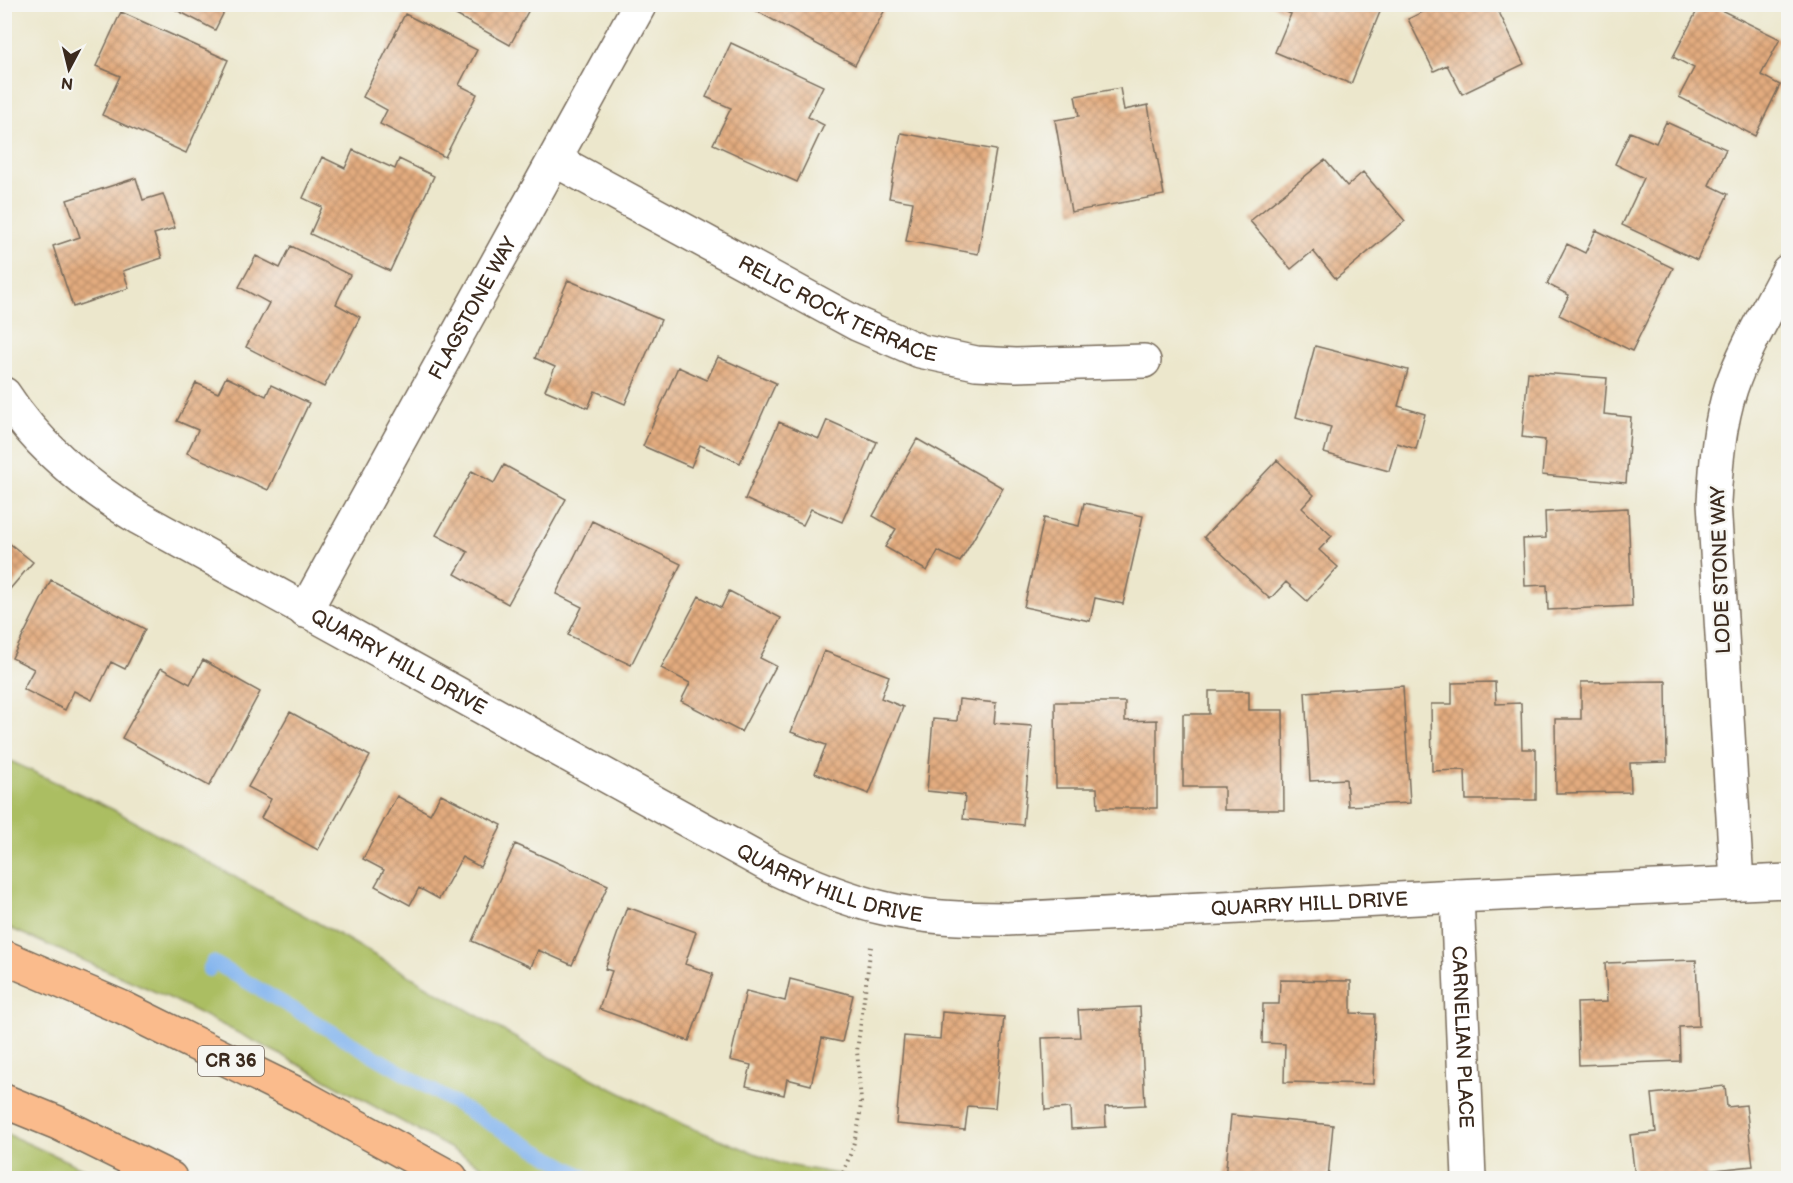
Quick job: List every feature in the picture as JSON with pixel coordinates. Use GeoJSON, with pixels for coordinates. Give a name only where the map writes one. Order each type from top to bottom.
{"type":"FeatureCollection","features":[{"type":"Feature","properties":{"kind":"main road","name":"CR 36"},"geometry":{"type":"LineString","coordinates":[[4,957],[134,1013],[305,1098],[451,1179]]}},
{"type":"Feature","properties":{"kind":"main road"},"geometry":{"type":"LineString","coordinates":[[4,1101],[58,1123],[170,1179]]}},
{"type":"Feature","properties":{"kind":"street","name":"FLAGSTONE WAY"},"geometry":{"type":"LineString","coordinates":[[305,611],[640,4]]}},
{"type":"Feature","properties":{"kind":"street","name":"RELIC ROCK TERRACE"},"geometry":{"type":"LineString","coordinates":[[555,160],[857,324],[920,351],[976,363],[996,364],[1144,361]]}},
{"type":"Feature","properties":{"kind":"street","name":"LODE STONE WAY"},"geometry":{"type":"LineString","coordinates":[[1737,884],[1715,514],[1716,479],[1723,416],[1732,386],[1746,351],[1788,271]]}},
{"type":"Feature","properties":{"kind":"street","name":"QUARRY HILL DRIVE"},"geometry":{"type":"LineString","coordinates":[[4,394],[40,442],[74,474],[106,498],[305,611],[770,866],[808,884],[883,908],[928,916],[1008,919],[1788,881]]}},
{"type":"Feature","properties":{"kind":"street","name":"CARNELIAN PLACE"},"geometry":{"type":"LineString","coordinates":[[1457,896],[1469,1179]]}},
{"type":"Feature","properties":{"kind":"path"},"geometry":{"type":"LineString","coordinates":[[841,1179],[859,1123],[861,1102],[857,1051],[872,943]]}},
{"type":"Feature","properties":{"kind":"green space"},"geometry":{"type":"Polygon","coordinates":[[[4,758],[112,809],[345,938],[536,1050],[684,1125],[782,1164],[861,1178],[504,1178],[285,1057],[174,1000],[5,926],[4,758]]]}},
{"type":"Feature","properties":{"kind":"green space"},"geometry":{"type":"Polygon","coordinates":[[[5,1133],[104,1178],[5,1178],[5,1133]]]}},
{"type":"Feature","properties":{"kind":"building"},"geometry":{"type":"Polygon","coordinates":[[[165,4],[228,4],[215,30],[165,4]]]}},
{"type":"Feature","properties":{"kind":"building"},"geometry":{"type":"Polygon","coordinates":[[[436,4],[532,4],[510,45],[436,4]]]}},
{"type":"Feature","properties":{"kind":"building"},"geometry":{"type":"Polygon","coordinates":[[[753,4],[888,4],[855,65],[751,8],[753,4]]]}},
{"type":"Feature","properties":{"kind":"building"},"geometry":{"type":"Polygon","coordinates":[[[1269,4],[1375,4],[1382,7],[1351,84],[1275,52],[1291,14],[1269,4]]]}},
{"type":"Feature","properties":{"kind":"building"},"geometry":{"type":"Polygon","coordinates":[[[1424,4],[1495,4],[1524,64],[1462,94],[1447,65],[1434,71],[1408,19],[1427,10],[1424,4]]]}},
{"type":"Feature","properties":{"kind":"building"},"geometry":{"type":"Polygon","coordinates":[[[1700,5],[1711,5],[1780,39],[1761,75],[1780,85],[1755,136],[1679,97],[1694,68],[1673,57],[1700,5]]]}},
{"type":"Feature","properties":{"kind":"building"},"geometry":{"type":"Polygon","coordinates":[[[121,12],[228,60],[186,153],[102,115],[120,76],[96,66],[121,12]]]}},
{"type":"Feature","properties":{"kind":"building"},"geometry":{"type":"Polygon","coordinates":[[[405,14],[477,50],[459,85],[477,94],[445,157],[380,124],[387,110],[363,97],[405,14]]]}},
{"type":"Feature","properties":{"kind":"building"},"geometry":{"type":"Polygon","coordinates":[[[731,43],[823,86],[808,117],[824,125],[797,182],[713,144],[731,108],[706,97],[731,43]]]}},
{"type":"Feature","properties":{"kind":"building"},"geometry":{"type":"Polygon","coordinates":[[[1120,88],[1124,110],[1148,105],[1164,195],[1071,212],[1055,120],[1079,116],[1075,96],[1120,88]]]}},
{"type":"Feature","properties":{"kind":"building"},"geometry":{"type":"Polygon","coordinates":[[[1666,122],[1726,149],[1709,185],[1728,194],[1697,260],[1622,225],[1644,178],[1615,164],[1630,132],[1656,143],[1666,122]]]}},
{"type":"Feature","properties":{"kind":"building"},"geometry":{"type":"Polygon","coordinates":[[[901,133],[996,150],[978,254],[906,241],[913,202],[889,198],[901,133]]]}},
{"type":"Feature","properties":{"kind":"building"},"geometry":{"type":"Polygon","coordinates":[[[353,150],[395,169],[399,159],[434,176],[390,271],[310,234],[322,207],[303,198],[322,157],[345,168],[353,150]]]}},
{"type":"Feature","properties":{"kind":"building"},"geometry":{"type":"Polygon","coordinates":[[[1325,160],[1347,186],[1363,172],[1405,221],[1336,279],[1313,251],[1291,269],[1250,221],[1325,160]]]}},
{"type":"Feature","properties":{"kind":"building"},"geometry":{"type":"Polygon","coordinates":[[[136,178],[143,200],[163,194],[175,228],[154,234],[162,258],[123,271],[129,288],[73,307],[53,246],[80,237],[67,200],[136,178]]]}},
{"type":"Feature","properties":{"kind":"building"},"geometry":{"type":"Polygon","coordinates":[[[1596,230],[1673,268],[1632,351],[1559,315],[1569,295],[1547,284],[1567,244],[1585,253],[1596,230]]]}},
{"type":"Feature","properties":{"kind":"building"},"geometry":{"type":"Polygon","coordinates":[[[291,246],[350,275],[336,304],[360,317],[324,387],[246,347],[269,303],[239,287],[256,256],[280,268],[291,246]]]}},
{"type":"Feature","properties":{"kind":"building"},"geometry":{"type":"Polygon","coordinates":[[[568,280],[661,320],[625,404],[595,391],[588,408],[545,390],[555,367],[535,358],[568,280]]]}},
{"type":"Feature","properties":{"kind":"building"},"geometry":{"type":"Polygon","coordinates":[[[1315,346],[1408,370],[1398,406],[1425,414],[1416,449],[1397,443],[1389,471],[1324,453],[1331,427],[1296,417],[1315,346]]]}},
{"type":"Feature","properties":{"kind":"building"},"geometry":{"type":"Polygon","coordinates":[[[718,357],[776,383],[740,463],[700,445],[691,467],[643,446],[678,367],[707,380],[718,357]]]}},
{"type":"Feature","properties":{"kind":"building"},"geometry":{"type":"Polygon","coordinates":[[[1528,372],[1607,378],[1604,414],[1631,417],[1626,483],[1542,475],[1545,440],[1522,437],[1528,372]]]}},
{"type":"Feature","properties":{"kind":"building"},"geometry":{"type":"Polygon","coordinates":[[[226,377],[266,396],[271,385],[309,403],[268,490],[187,453],[198,430],[177,421],[196,383],[218,393],[226,377]]]}},
{"type":"Feature","properties":{"kind":"building"},"geometry":{"type":"Polygon","coordinates":[[[827,420],[877,442],[842,522],[811,509],[803,525],[745,499],[779,422],[819,439],[827,420]]]}},
{"type":"Feature","properties":{"kind":"building"},"geometry":{"type":"Polygon","coordinates":[[[917,439],[1003,488],[960,562],[938,551],[927,571],[885,547],[896,529],[873,516],[917,439]]]}},
{"type":"Feature","properties":{"kind":"building"},"geometry":{"type":"Polygon","coordinates":[[[1277,460],[1314,495],[1302,508],[1332,536],[1319,550],[1338,567],[1307,601],[1286,582],[1270,599],[1204,537],[1277,460]]]}},
{"type":"Feature","properties":{"kind":"building"},"geometry":{"type":"Polygon","coordinates":[[[504,465],[566,499],[508,604],[455,574],[468,552],[436,535],[472,471],[494,483],[504,465]]]}},
{"type":"Feature","properties":{"kind":"building"},"geometry":{"type":"Polygon","coordinates":[[[1084,503],[1143,516],[1123,604],[1095,598],[1090,621],[1024,607],[1044,518],[1079,526],[1084,503]]]}},
{"type":"Feature","properties":{"kind":"building"},"geometry":{"type":"Polygon","coordinates":[[[1628,508],[1632,606],[1548,610],[1547,585],[1525,586],[1523,539],[1546,538],[1545,512],[1628,508]]]}},
{"type":"Feature","properties":{"kind":"building"},"geometry":{"type":"Polygon","coordinates":[[[592,521],[681,564],[631,665],[568,635],[582,607],[556,594],[592,521]]]}},
{"type":"Feature","properties":{"kind":"building"},"geometry":{"type":"Polygon","coordinates":[[[4,539],[33,562],[4,596],[4,539]]]}},
{"type":"Feature","properties":{"kind":"building"},"geometry":{"type":"Polygon","coordinates":[[[51,580],[145,629],[125,669],[111,662],[92,700],[74,691],[65,710],[23,689],[34,669],[12,658],[51,580]]]}},
{"type":"Feature","properties":{"kind":"building"},"geometry":{"type":"Polygon","coordinates":[[[729,591],[781,618],[760,658],[776,666],[741,732],[681,701],[690,683],[661,668],[699,596],[721,608],[729,591]]]}},
{"type":"Feature","properties":{"kind":"building"},"geometry":{"type":"Polygon","coordinates":[[[824,651],[889,676],[881,698],[903,707],[869,794],[815,773],[826,745],[791,732],[824,651]]]}},
{"type":"Feature","properties":{"kind":"building"},"geometry":{"type":"Polygon","coordinates":[[[203,660],[260,692],[209,786],[122,738],[161,668],[190,684],[203,660]]]}},
{"type":"Feature","properties":{"kind":"building"},"geometry":{"type":"Polygon","coordinates":[[[1666,681],[1667,762],[1630,763],[1631,792],[1556,793],[1555,719],[1581,719],[1581,682],[1666,681]]]}},
{"type":"Feature","properties":{"kind":"building"},"geometry":{"type":"Polygon","coordinates":[[[1495,682],[1496,704],[1521,703],[1522,749],[1536,749],[1536,800],[1466,800],[1465,770],[1432,771],[1431,704],[1452,704],[1452,683],[1495,682]]]}},
{"type":"Feature","properties":{"kind":"building"},"geometry":{"type":"Polygon","coordinates":[[[1403,686],[1410,803],[1348,806],[1346,779],[1310,781],[1305,692],[1403,686]]]}},
{"type":"Feature","properties":{"kind":"building"},"geometry":{"type":"Polygon","coordinates":[[[1209,691],[1249,691],[1249,710],[1283,710],[1284,810],[1224,810],[1224,787],[1183,787],[1183,714],[1209,714],[1209,691]]]}},
{"type":"Feature","properties":{"kind":"building"},"geometry":{"type":"Polygon","coordinates":[[[959,699],[996,703],[994,723],[1032,726],[1023,825],[963,819],[965,795],[927,791],[933,719],[957,721],[959,699]]]}},
{"type":"Feature","properties":{"kind":"building"},"geometry":{"type":"Polygon","coordinates":[[[1055,702],[1125,702],[1125,721],[1157,720],[1157,808],[1098,808],[1097,788],[1056,788],[1055,702]]]}},
{"type":"Feature","properties":{"kind":"building"},"geometry":{"type":"Polygon","coordinates":[[[290,712],[370,756],[318,850],[261,818],[271,799],[248,787],[290,712]]]}},
{"type":"Feature","properties":{"kind":"building"},"geometry":{"type":"Polygon","coordinates":[[[441,794],[502,825],[480,867],[462,857],[439,899],[419,888],[410,905],[375,886],[384,870],[363,859],[397,796],[430,814],[441,794]]]}},
{"type":"Feature","properties":{"kind":"building"},"geometry":{"type":"Polygon","coordinates":[[[515,844],[608,885],[572,965],[538,950],[531,967],[472,941],[515,844]]]}},
{"type":"Feature","properties":{"kind":"building"},"geometry":{"type":"Polygon","coordinates":[[[627,907],[696,932],[685,964],[713,974],[689,1041],[599,1009],[612,971],[605,969],[627,907]]]}},
{"type":"Feature","properties":{"kind":"building"},"geometry":{"type":"Polygon","coordinates":[[[1696,960],[1699,1026],[1679,1027],[1680,1061],[1579,1065],[1577,1003],[1607,1002],[1605,963],[1696,960]]]}},
{"type":"Feature","properties":{"kind":"building"},"geometry":{"type":"Polygon","coordinates":[[[790,979],[853,995],[842,1042],[822,1038],[811,1085],[787,1079],[784,1095],[746,1086],[751,1065],[730,1060],[746,991],[785,1001],[790,979]]]}},
{"type":"Feature","properties":{"kind":"building"},"geometry":{"type":"Polygon","coordinates":[[[1280,980],[1351,981],[1351,1013],[1375,1014],[1373,1084],[1284,1082],[1285,1044],[1262,1043],[1263,1004],[1279,1004],[1280,980]]]}},
{"type":"Feature","properties":{"kind":"building"},"geometry":{"type":"Polygon","coordinates":[[[1140,1007],[1145,1105],[1105,1107],[1106,1127],[1071,1129],[1070,1108],[1045,1110],[1042,1038],[1080,1037],[1078,1010],[1140,1007]]]}},
{"type":"Feature","properties":{"kind":"building"},"geometry":{"type":"Polygon","coordinates":[[[942,1012],[1004,1017],[995,1108],[968,1106],[965,1130],[896,1124],[904,1036],[940,1039],[942,1012]]]}},
{"type":"Feature","properties":{"kind":"building"},"geometry":{"type":"Polygon","coordinates":[[[1725,1086],[1727,1107],[1746,1105],[1753,1166],[1706,1171],[1707,1178],[1635,1178],[1630,1135],[1656,1132],[1652,1094],[1725,1086]]]}},
{"type":"Feature","properties":{"kind":"building"},"geometry":{"type":"Polygon","coordinates":[[[1231,1115],[1333,1125],[1328,1178],[1225,1178],[1231,1115]]]}},
{"type":"Feature","properties":{"kind":"waterway"},"geometry":{"type":"LineString","coordinates":[[209,970],[213,962],[587,1178]]}}]}
